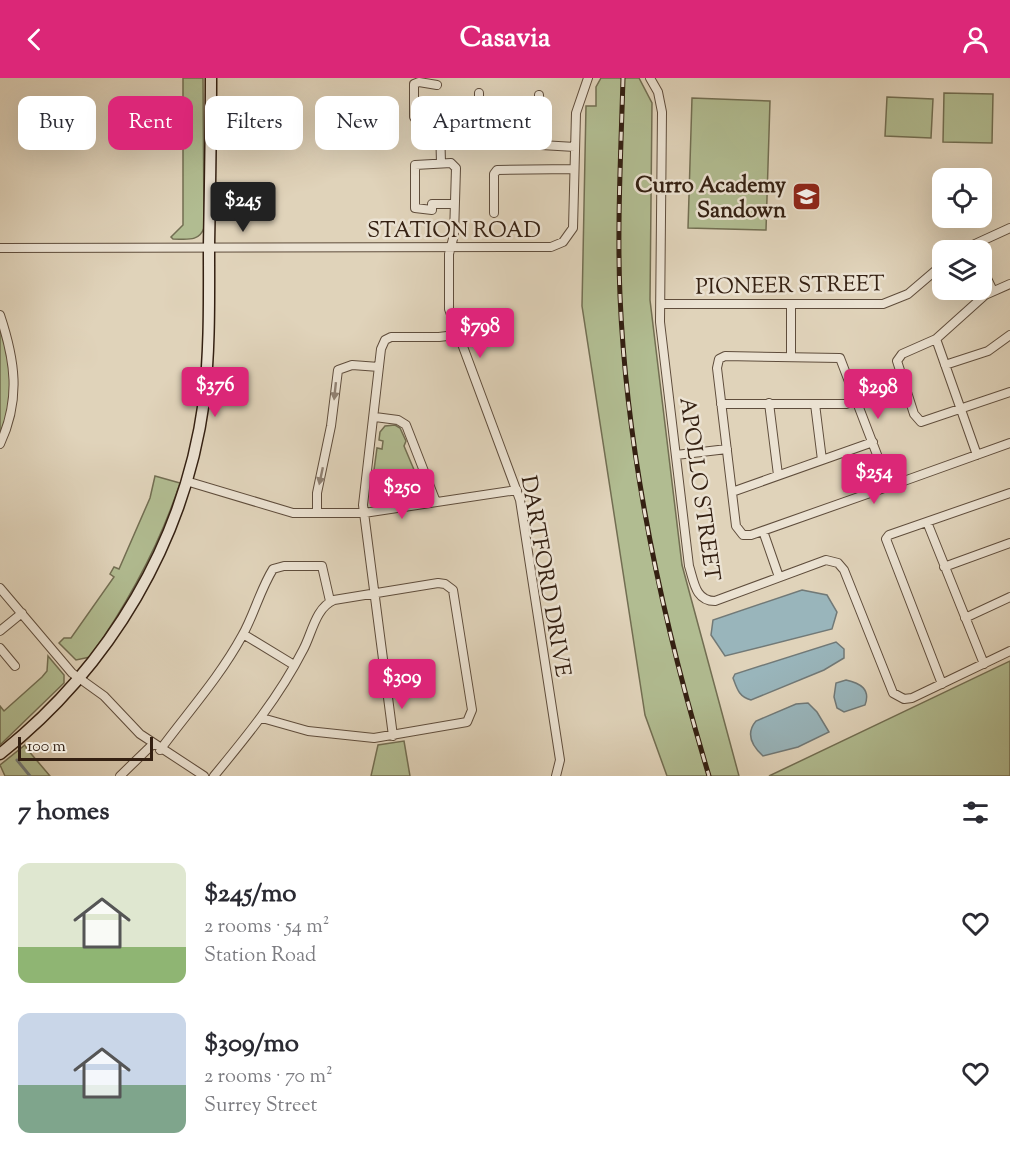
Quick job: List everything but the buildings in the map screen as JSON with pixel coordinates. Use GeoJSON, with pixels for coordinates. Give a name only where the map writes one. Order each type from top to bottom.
{"type":"FeatureCollection","features":[{"type":"Feature","properties":{"kind":"street"},"geometry":{"type":"LineString","coordinates":[[0,754],[43,717],[114,635],[137,598],[172,522],[186,481],[199,427],[207,374],[211,78]]}},
{"type":"Feature","properties":{"kind":"street","name":"STATION ROAD"},"geometry":{"type":"LineString","coordinates":[[0,248],[551,247],[562,242],[573,228],[577,102],[588,78]]}},
{"type":"Feature","properties":{"kind":"street","name":"APOLLO STREET"},"geometry":{"type":"LineString","coordinates":[[650,78],[657,92],[662,112],[660,322],[689,566],[698,594],[707,601],[715,601],[826,560],[838,562],[844,570],[896,696],[908,699],[1010,651]]}},
{"type":"Feature","properties":{"kind":"street"},"geometry":{"type":"LineString","coordinates":[[437,85],[419,82],[414,84],[414,117],[417,122],[435,122],[440,126],[441,163],[419,163],[414,166],[413,204],[419,210],[432,210],[432,204],[454,204]]}},
{"type":"Feature","properties":{"kind":"street"},"geometry":{"type":"LineString","coordinates":[[552,147],[575,147]]}},
{"type":"Feature","properties":{"kind":"street","name":"DARTFORD DRIVE"},"geometry":{"type":"LineString","coordinates":[[441,163],[453,163],[456,168],[448,299],[457,335],[517,490],[560,764],[556,776]]}},
{"type":"Feature","properties":{"kind":"street"},"geometry":{"type":"LineString","coordinates":[[494,213],[494,174],[497,170],[574,169]]}},
{"type":"Feature","properties":{"kind":"street"},"geometry":{"type":"LineString","coordinates":[[988,240],[1010,228]]}},
{"type":"Feature","properties":{"kind":"street","name":"PIONEER STREET"},"geometry":{"type":"LineString","coordinates":[[661,304],[875,305],[890,303],[913,291],[932,274]]}},
{"type":"Feature","properties":{"kind":"street"},"geometry":{"type":"LineString","coordinates":[[1010,284],[985,295],[936,339],[898,357],[897,365],[917,419],[923,422],[1010,392]]}},
{"type":"Feature","properties":{"kind":"street"},"geometry":{"type":"LineString","coordinates":[[791,356],[792,305]]}},
{"type":"Feature","properties":{"kind":"street"},"geometry":{"type":"LineString","coordinates":[[0,315],[11,350],[15,384],[10,419],[0,444]]}},
{"type":"Feature","properties":{"kind":"street"},"geometry":{"type":"LineString","coordinates":[[393,736],[372,593],[364,513],[381,346],[388,339],[486,331]]}},
{"type":"Feature","properties":{"kind":"street"},"geometry":{"type":"LineString","coordinates":[[945,365],[988,351],[1010,335]]}},
{"type":"Feature","properties":{"kind":"street"},"geometry":{"type":"LineString","coordinates":[[936,339],[977,455]]}},
{"type":"Feature","properties":{"kind":"street"},"geometry":{"type":"LineString","coordinates":[[889,486],[844,363],[837,357],[725,356],[719,359],[717,368],[721,404],[737,529],[740,534],[748,536],[763,531],[1010,443]]}},
{"type":"Feature","properties":{"kind":"street"},"geometry":{"type":"LineString","coordinates":[[317,513],[318,493],[331,426],[338,370],[351,365],[379,368]]}},
{"type":"Feature","properties":{"kind":"street"},"geometry":{"type":"LineString","coordinates":[[721,404],[846,404],[857,400]]}},
{"type":"Feature","properties":{"kind":"street"},"geometry":{"type":"LineString","coordinates":[[769,403],[778,475]]}},
{"type":"Feature","properties":{"kind":"street"},"geometry":{"type":"LineString","coordinates":[[815,404],[822,460]]}},
{"type":"Feature","properties":{"kind":"street"},"geometry":{"type":"LineString","coordinates":[[375,417],[398,420],[406,425],[436,502]]}},
{"type":"Feature","properties":{"kind":"street"},"geometry":{"type":"LineString","coordinates":[[732,492],[873,442]]}},
{"type":"Feature","properties":{"kind":"street"},"geometry":{"type":"LineString","coordinates":[[676,455],[727,449]]}},
{"type":"Feature","properties":{"kind":"street"},"geometry":{"type":"LineString","coordinates":[[186,481],[286,511],[317,513],[364,513],[517,490]]}},
{"type":"Feature","properties":{"kind":"street"},"geometry":{"type":"LineString","coordinates":[[942,684],[886,543],[889,535],[1010,493]]}},
{"type":"Feature","properties":{"kind":"street"},"geometry":{"type":"LineString","coordinates":[[927,522],[984,664]]}},
{"type":"Feature","properties":{"kind":"street"},"geometry":{"type":"LineString","coordinates":[[763,531],[779,577]]}},
{"type":"Feature","properties":{"kind":"street"},"geometry":{"type":"LineString","coordinates":[[944,567],[1010,543]]}},
{"type":"Feature","properties":{"kind":"street"},"geometry":{"type":"LineString","coordinates":[[120,776],[157,747],[207,692],[243,634],[273,569],[278,566],[322,566],[330,601]]}},
{"type":"Feature","properties":{"kind":"street"},"geometry":{"type":"LineString","coordinates":[[214,776],[262,718],[294,666],[321,610],[330,601],[438,583],[451,587],[454,593],[472,710],[469,720],[464,724],[374,738],[308,731],[262,718]]}},
{"type":"Feature","properties":{"kind":"street"},"geometry":{"type":"LineString","coordinates":[[0,588],[72,673],[104,696],[129,724],[157,747],[204,776]]}},
{"type":"Feature","properties":{"kind":"street"},"geometry":{"type":"LineString","coordinates":[[965,618],[1010,597]]}},
{"type":"Feature","properties":{"kind":"street"},"geometry":{"type":"LineString","coordinates":[[0,631],[22,614]]}},
{"type":"Feature","properties":{"kind":"street"},"geometry":{"type":"LineString","coordinates":[[243,634],[294,666]]}},
{"type":"Feature","properties":{"kind":"street"},"geometry":{"type":"LineString","coordinates":[[0,648],[15,666]]}},
{"type":"Feature","properties":{"kind":"green space"},"geometry":{"type":"Polygon","coordinates":[[[183,78],[203,78],[204,228],[196,238],[173,239],[171,237],[183,225],[183,150],[193,150],[193,96],[183,96],[183,78]]]}},
{"type":"Feature","properties":{"kind":"green space"},"geometry":{"type":"Polygon","coordinates":[[[601,78],[639,78],[652,103],[650,300],[682,565],[739,776],[667,776],[645,715],[582,306],[586,106],[596,106],[596,87],[601,78]]]}},
{"type":"Feature","properties":{"kind":"green space"},"geometry":{"type":"Polygon","coordinates":[[[944,93],[993,94],[992,143],[943,142],[944,93]]]}},
{"type":"Feature","properties":{"kind":"green space"},"geometry":{"type":"Polygon","coordinates":[[[887,97],[933,99],[931,138],[885,136],[887,97]]]}},
{"type":"Feature","properties":{"kind":"green space"},"geometry":{"type":"Polygon","coordinates":[[[692,98],[770,101],[766,230],[688,228],[692,98]]]}},
{"type":"Feature","properties":{"kind":"green space"},"geometry":{"type":"Polygon","coordinates":[[[0,328],[7,354],[10,394],[0,434],[0,328]]]}},
{"type":"Feature","properties":{"kind":"green space"},"geometry":{"type":"Polygon","coordinates":[[[395,425],[400,428],[406,441],[404,446],[423,491],[418,497],[378,503],[373,499],[371,492],[377,448],[382,449],[383,441],[379,440],[380,432],[385,426],[395,425]]]}},
{"type":"Feature","properties":{"kind":"green space"},"geometry":{"type":"Polygon","coordinates":[[[155,476],[180,483],[172,507],[141,574],[104,637],[90,657],[76,660],[59,643],[64,638],[71,638],[114,577],[110,574],[114,567],[119,569],[150,498],[155,476]]]}},
{"type":"Feature","properties":{"kind":"green space"},"geometry":{"type":"Polygon","coordinates":[[[48,656],[64,675],[64,683],[0,745],[0,706],[4,711],[42,677],[47,671],[48,656]]]}},
{"type":"Feature","properties":{"kind":"green space"},"geometry":{"type":"Polygon","coordinates":[[[1010,661],[1010,776],[769,776],[1010,661]]]}},
{"type":"Feature","properties":{"kind":"green space"},"geometry":{"type":"Polygon","coordinates":[[[404,741],[410,776],[371,776],[378,745],[404,741]]]}},
{"type":"Feature","properties":{"kind":"green space"},"geometry":{"type":"Polygon","coordinates":[[[25,745],[50,776],[5,776],[0,765],[25,745]]]}},
{"type":"Feature","properties":{"kind":"water"},"geometry":{"type":"Polygon","coordinates":[[[802,590],[827,595],[837,612],[832,629],[725,656],[711,635],[713,620],[802,590]]]}},
{"type":"Feature","properties":{"kind":"water"},"geometry":{"type":"Polygon","coordinates":[[[836,642],[844,649],[844,658],[824,670],[751,700],[741,695],[737,689],[733,678],[735,674],[836,642]]]}},
{"type":"Feature","properties":{"kind":"water"},"geometry":{"type":"Polygon","coordinates":[[[846,680],[863,688],[867,695],[865,705],[844,712],[837,708],[834,697],[836,683],[846,680]]]}},
{"type":"Feature","properties":{"kind":"water"},"geometry":{"type":"Polygon","coordinates":[[[808,703],[817,712],[829,732],[798,747],[763,756],[750,735],[756,721],[796,704],[808,703]]]}},
{"type":"Feature","properties":{"kind":"waterway"},"geometry":{"type":"LineString","coordinates":[[17,760],[30,776]]}},
{"type":"Feature","properties":{"kind":"railway"},"geometry":{"type":"LineString","coordinates":[[623,78],[619,269],[630,418],[649,539],[662,599],[709,776]]}},
{"type":"Feature","properties":{"kind":"place","name":"Curro Academy Sandown"},"geometry":{"type":"Point","coordinates":[807,197]}}]}
